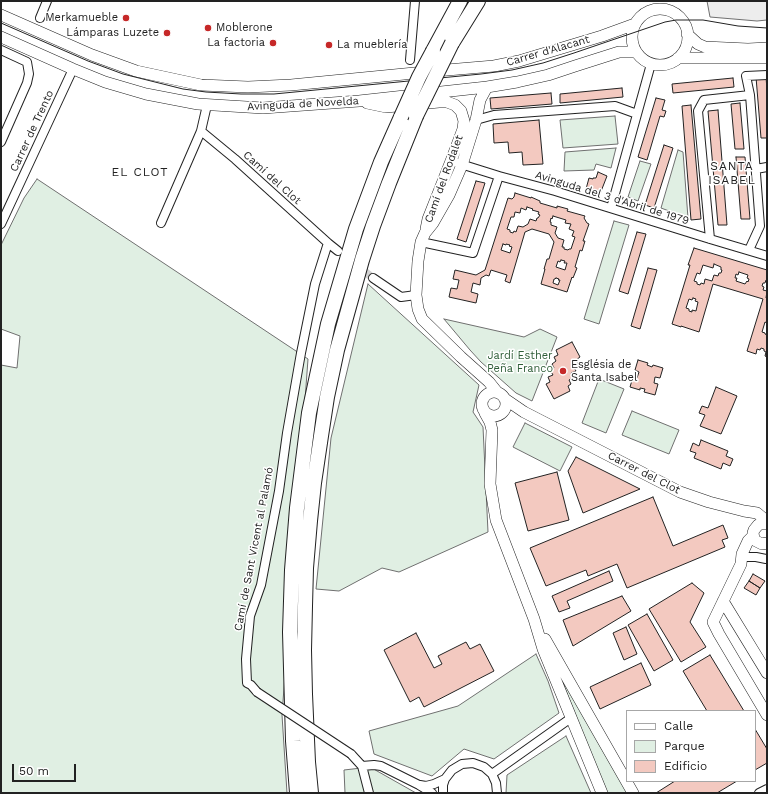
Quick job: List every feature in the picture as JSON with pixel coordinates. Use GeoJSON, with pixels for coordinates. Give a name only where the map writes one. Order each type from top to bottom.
{"type":"FeatureCollection","features":[{"type":"Feature","properties":{"kind":"highway"},"geometry":{"type":"LineString","coordinates":[[297,793],[293,741],[290,632],[292,570],[297,508],[309,413],[328,324],[356,229],[381,162],[419,77],[460,1]]}},
{"type":"Feature","properties":{"kind":"highway"},"geometry":{"type":"LineString","coordinates":[[311,793],[308,762],[304,650],[306,568],[314,483],[327,397],[337,350],[362,260],[389,182],[416,116],[436,75],[452,44],[478,1]]}},
{"type":"Feature","properties":{"kind":"street"},"geometry":{"type":"LineString","coordinates":[[40,18],[47,1]]}},
{"type":"Feature","properties":{"kind":"street"},"geometry":{"type":"LineString","coordinates":[[410,60],[415,1]]}},
{"type":"Feature","properties":{"kind":"street"},"geometry":{"type":"LineString","coordinates":[[655,10],[664,10],[676,15],[684,24],[687,34],[686,47],[684,51],[678,58],[664,65],[651,64],[636,52],[633,46],[632,37],[635,24],[642,16],[655,10]]}},
{"type":"Feature","properties":{"kind":"street","name":"Avinguda de Novelda"},"geometry":{"type":"LineString","coordinates":[[1,15],[92,55],[136,71],[201,84],[248,88],[435,71]]}},
{"type":"Feature","properties":{"kind":"street","name":"Carrer d'Alacant"},"geometry":{"type":"LineString","coordinates":[[435,71],[494,66],[520,61],[602,36],[635,24]]}},
{"type":"Feature","properties":{"kind":"street"},"geometry":{"type":"LineString","coordinates":[[687,34],[698,44],[705,47],[767,48]]}},
{"type":"Feature","properties":{"kind":"street","name":"Avinguda de Novelda"},"geometry":{"type":"LineString","coordinates":[[1,37],[105,82],[146,94],[183,102],[207,105],[263,108],[473,88]]}},
{"type":"Feature","properties":{"kind":"street"},"geometry":{"type":"LineString","coordinates":[[1,50],[27,62],[29,74],[27,83],[1,142]]}},
{"type":"Feature","properties":{"kind":"street","name":"Carrer d'Alacant"},"geometry":{"type":"LineString","coordinates":[[473,88],[517,82],[548,75],[619,52],[636,52]]}},
{"type":"Feature","properties":{"kind":"street"},"geometry":{"type":"LineString","coordinates":[[678,58],[767,58]]}},
{"type":"Feature","properties":{"kind":"street"},"geometry":{"type":"LineString","coordinates":[[611,208],[651,64]]}},
{"type":"Feature","properties":{"kind":"street","name":"Carrer de Trento"},"geometry":{"type":"LineString","coordinates":[[1,224],[73,69]]}},
{"type":"Feature","properties":{"kind":"street"},"geometry":{"type":"LineString","coordinates":[[749,250],[760,226],[750,95],[746,76],[767,74]]}},
{"type":"Feature","properties":{"kind":"street","name":"Camí del Rodalet"},"geometry":{"type":"LineString","coordinates":[[423,238],[449,195],[462,165],[476,120],[480,100],[487,87]]}},
{"type":"Feature","properties":{"kind":"street"},"geometry":{"type":"LineString","coordinates":[[710,239],[698,111],[704,100],[750,95]]}},
{"type":"Feature","properties":{"kind":"street","name":"Camí del Rodalet"},"geometry":{"type":"LineString","coordinates":[[359,100],[386,107],[447,102],[461,111],[464,125],[428,219],[423,238],[418,261],[416,295],[418,309],[422,319],[501,395]]}},
{"type":"Feature","properties":{"kind":"street"},"geometry":{"type":"LineString","coordinates":[[161,223],[201,131],[207,105]]}},
{"type":"Feature","properties":{"kind":"street"},"geometry":{"type":"LineString","coordinates":[[476,120],[494,115],[615,106],[637,114]]}},
{"type":"Feature","properties":{"kind":"street","name":"Camí del Clot"},"geometry":{"type":"LineString","coordinates":[[201,131],[235,159],[328,243]]}},
{"type":"Feature","properties":{"kind":"street","name":"Avinguda del 3 d'Abril de 1979"},"geometry":{"type":"LineString","coordinates":[[451,161],[499,176],[555,190],[767,256]]}},
{"type":"Feature","properties":{"kind":"street"},"geometry":{"type":"LineString","coordinates":[[756,169],[767,167]]}},
{"type":"Feature","properties":{"kind":"street"},"geometry":{"type":"LineString","coordinates":[[423,238],[473,253],[499,176]]}},
{"type":"Feature","properties":{"kind":"street"},"geometry":{"type":"LineString","coordinates":[[328,243],[338,252]]}},
{"type":"Feature","properties":{"kind":"street","name":"Camí de Sant Vicent al Palamó"},"geometry":{"type":"LineString","coordinates":[[328,243],[315,284],[301,353],[286,433],[279,491],[261,585],[250,616],[246,659],[247,682],[257,692],[351,754],[362,766],[370,793]]}},
{"type":"Feature","properties":{"kind":"street"},"geometry":{"type":"LineString","coordinates":[[373,278],[401,297],[416,295]]}},
{"type":"Feature","properties":{"kind":"street"},"geometry":{"type":"LineString","coordinates":[[480,374],[483,384],[484,397]]}},
{"type":"Feature","properties":{"kind":"street"},"geometry":{"type":"LineString","coordinates":[[492,430],[500,414],[505,409],[506,404],[501,395],[492,392],[488,393],[484,397],[481,405],[490,422],[492,430],[490,484],[496,520],[534,619],[543,649],[602,793]]}},
{"type":"Feature","properties":{"kind":"street","name":"Carrer del Clot"},"geometry":{"type":"LineString","coordinates":[[501,395],[524,412],[680,492],[709,502],[760,528]]}},
{"type":"Feature","properties":{"kind":"street","name":"Carrer del Clot"},"geometry":{"type":"LineString","coordinates":[[500,414],[524,412]]}},
{"type":"Feature","properties":{"kind":"street"},"geometry":{"type":"LineString","coordinates":[[485,413],[492,416],[500,414]]}},
{"type":"Feature","properties":{"kind":"street"},"geometry":{"type":"LineString","coordinates":[[760,528],[748,541],[742,554],[744,560],[713,622],[767,715]]}},
{"type":"Feature","properties":{"kind":"street"},"geometry":{"type":"LineString","coordinates":[[760,528],[763,554],[766,560]]}},
{"type":"Feature","properties":{"kind":"street"},"geometry":{"type":"LineString","coordinates":[[744,560],[756,557],[766,560]]}},
{"type":"Feature","properties":{"kind":"street"},"geometry":{"type":"LineString","coordinates":[[723,601],[767,673]]}},
{"type":"Feature","properties":{"kind":"street"},"geometry":{"type":"LineString","coordinates":[[534,619],[626,781]]}},
{"type":"Feature","properties":{"kind":"street"},"geometry":{"type":"LineString","coordinates":[[492,774],[571,718]]}},
{"type":"Feature","properties":{"kind":"street"},"geometry":{"type":"LineString","coordinates":[[443,793],[445,779],[452,770],[462,764],[473,763],[484,767],[492,774],[496,783],[497,793]]}},
{"type":"Feature","properties":{"kind":"street"},"geometry":{"type":"LineString","coordinates":[[362,766],[381,766],[432,793]]}},
{"type":"Feature","properties":{"kind":"street"},"geometry":{"type":"LineString","coordinates":[[419,785],[426,786],[445,779]]}},
{"type":"Feature","properties":{"kind":"street"},"geometry":{"type":"LineString","coordinates":[[627,782],[633,793]]}},
{"type":"Feature","properties":{"kind":"street"},"geometry":{"type":"LineString","coordinates":[[759,793],[767,789]]}},
{"type":"Feature","properties":{"kind":"green space"},"geometry":{"type":"Polygon","coordinates":[[[615,116],[618,144],[563,148],[560,120],[615,116]]]}},
{"type":"Feature","properties":{"kind":"green space"},"geometry":{"type":"Polygon","coordinates":[[[616,148],[611,168],[596,164],[594,170],[564,171],[565,152],[616,148]]]}},
{"type":"Feature","properties":{"kind":"green space"},"geometry":{"type":"Polygon","coordinates":[[[678,150],[683,152],[688,218],[661,208],[678,150]]]}},
{"type":"Feature","properties":{"kind":"green space"},"geometry":{"type":"Polygon","coordinates":[[[640,161],[651,164],[638,201],[628,197],[640,161]]]}},
{"type":"Feature","properties":{"kind":"green space"},"geometry":{"type":"Polygon","coordinates":[[[37,179],[308,359],[282,715],[287,793],[1,793],[1,365],[17,368],[20,336],[1,329],[1,245],[24,198],[37,179]]]}},
{"type":"Feature","properties":{"kind":"green space"},"geometry":{"type":"Polygon","coordinates":[[[614,221],[629,225],[599,324],[584,319],[614,221]]]}},
{"type":"Feature","properties":{"kind":"green space"},"geometry":{"type":"Polygon","coordinates":[[[368,284],[479,385],[473,412],[483,427],[488,532],[399,572],[382,568],[339,591],[316,589],[331,438],[368,284]]]}},
{"type":"Feature","properties":{"kind":"green space","name":"Jardí Esther Peña Franco"},"geometry":{"type":"Polygon","coordinates":[[[444,319],[524,337],[540,329],[557,337],[532,401],[516,393],[481,362],[444,319]]]}},
{"type":"Feature","properties":{"kind":"green space"},"geometry":{"type":"Polygon","coordinates":[[[599,379],[624,389],[606,433],[582,423],[599,379]]]}},
{"type":"Feature","properties":{"kind":"green space"},"geometry":{"type":"Polygon","coordinates":[[[632,411],[679,430],[669,454],[622,435],[632,411]]]}},
{"type":"Feature","properties":{"kind":"green space"},"geometry":{"type":"Polygon","coordinates":[[[525,423],[572,447],[560,471],[513,447],[525,423]]]}},
{"type":"Feature","properties":{"kind":"green space"},"geometry":{"type":"Polygon","coordinates":[[[536,654],[548,681],[559,713],[494,759],[464,749],[432,776],[374,754],[369,731],[458,706],[536,654]]]}},
{"type":"Feature","properties":{"kind":"green space"},"geometry":{"type":"Polygon","coordinates":[[[559,673],[632,793],[606,793],[559,673]]]}},
{"type":"Feature","properties":{"kind":"green space"},"geometry":{"type":"Polygon","coordinates":[[[566,736],[591,793],[506,793],[507,775],[566,736]]]}},
{"type":"Feature","properties":{"kind":"green space"},"geometry":{"type":"Polygon","coordinates":[[[370,767],[416,793],[345,793],[344,770],[370,767]]]}},
{"type":"Feature","properties":{"kind":"shaded area"},"geometry":{"type":"Polygon","coordinates":[[[707,1],[767,1],[767,20],[757,21],[710,17],[707,1]]]}},
{"type":"Feature","properties":{"kind":"building"},"geometry":{"type":"Polygon","coordinates":[[[766,76],[767,138],[761,138],[756,77],[766,76]]]}},
{"type":"Feature","properties":{"kind":"building"},"geometry":{"type":"Polygon","coordinates":[[[733,78],[734,87],[673,93],[672,84],[733,78]]]}},
{"type":"Feature","properties":{"kind":"building"},"geometry":{"type":"Polygon","coordinates":[[[622,88],[623,97],[560,103],[560,94],[622,88]]]}},
{"type":"Feature","properties":{"kind":"building"},"geometry":{"type":"Polygon","coordinates":[[[551,93],[552,104],[491,109],[490,98],[551,93]]]}},
{"type":"Feature","properties":{"kind":"building"},"geometry":{"type":"Polygon","coordinates":[[[656,98],[665,100],[662,110],[666,111],[664,117],[660,116],[647,160],[638,157],[656,98]]]}},
{"type":"Feature","properties":{"kind":"building"},"geometry":{"type":"Polygon","coordinates":[[[740,103],[744,149],[735,149],[731,104],[740,103]]]}},
{"type":"Feature","properties":{"kind":"building"},"geometry":{"type":"Polygon","coordinates":[[[691,105],[701,219],[691,220],[682,106],[691,105]]]}},
{"type":"Feature","properties":{"kind":"building"},"geometry":{"type":"Polygon","coordinates":[[[718,110],[727,225],[718,225],[708,111],[718,110]]]}},
{"type":"Feature","properties":{"kind":"building"},"geometry":{"type":"Polygon","coordinates":[[[539,120],[543,164],[523,165],[522,152],[509,153],[508,142],[494,143],[493,124],[539,120]]]}},
{"type":"Feature","properties":{"kind":"building"},"geometry":{"type":"Polygon","coordinates":[[[664,145],[673,148],[654,208],[645,205],[664,145]]]}},
{"type":"Feature","properties":{"kind":"building"},"geometry":{"type":"Polygon","coordinates":[[[736,157],[745,157],[750,219],[741,219],[736,157]]]}},
{"type":"Feature","properties":{"kind":"building"},"geometry":{"type":"Polygon","coordinates":[[[598,172],[607,176],[600,194],[586,189],[589,178],[596,178],[598,172]]]}},
{"type":"Feature","properties":{"kind":"building"},"geometry":{"type":"Polygon","coordinates":[[[476,181],[485,183],[466,242],[457,239],[476,181]]]}},
{"type":"Feature","properties":{"kind":"building"},"geometry":{"type":"Polygon","coordinates":[[[515,193],[531,197],[540,201],[540,203],[557,208],[557,206],[568,209],[567,211],[585,216],[584,218],[589,224],[583,241],[585,241],[582,251],[580,250],[575,267],[577,268],[567,292],[541,284],[547,259],[549,259],[554,242],[549,234],[532,229],[525,232],[510,283],[505,281],[507,275],[491,270],[489,276],[486,275],[481,278],[480,285],[473,283],[471,292],[478,294],[476,303],[449,297],[451,288],[457,289],[459,280],[453,279],[455,270],[476,275],[485,270],[508,198],[512,199],[515,193]],[[527,207],[526,210],[521,208],[520,213],[515,212],[514,217],[511,217],[507,229],[510,230],[510,232],[516,232],[518,226],[523,227],[528,224],[530,219],[536,221],[540,215],[538,214],[539,212],[532,210],[533,209],[527,207]],[[553,216],[552,219],[551,218],[550,222],[551,225],[557,227],[555,233],[558,238],[564,240],[562,247],[568,250],[571,249],[575,237],[572,236],[574,231],[569,229],[571,224],[565,223],[566,220],[553,216]],[[503,244],[501,250],[510,253],[512,247],[509,246],[510,245],[503,244]],[[561,260],[560,262],[558,261],[556,267],[565,270],[567,263],[564,263],[565,261],[561,260]],[[556,278],[554,279],[553,283],[558,285],[560,280],[556,278]]]}},
{"type":"Feature","properties":{"kind":"building"},"geometry":{"type":"Polygon","coordinates":[[[637,232],[646,234],[628,294],[619,291],[637,232]]]}},
{"type":"Feature","properties":{"kind":"building"},"geometry":{"type":"Polygon","coordinates":[[[694,248],[767,270],[767,280],[762,286],[764,287],[763,290],[767,291],[767,323],[765,322],[762,332],[767,335],[767,357],[765,356],[766,352],[764,349],[761,348],[760,350],[757,349],[756,354],[747,351],[763,299],[713,284],[699,332],[672,324],[690,265],[688,265],[694,248]],[[714,264],[713,268],[703,265],[700,274],[697,273],[694,281],[697,282],[697,284],[704,284],[705,279],[712,281],[714,275],[718,276],[719,273],[721,273],[721,267],[714,264]],[[739,272],[738,275],[736,274],[736,281],[745,284],[747,281],[748,282],[748,275],[739,272]],[[693,298],[692,300],[689,299],[686,308],[692,312],[692,310],[696,311],[698,302],[693,298]]]}},
{"type":"Feature","properties":{"kind":"building"},"geometry":{"type":"Polygon","coordinates":[[[648,268],[657,270],[640,329],[631,326],[648,268]]]}},
{"type":"Feature","properties":{"kind":"building","name":"Església de Santa Isabel"},"geometry":{"type":"Polygon","coordinates":[[[572,342],[580,357],[576,360],[578,364],[573,366],[576,371],[571,373],[574,377],[569,380],[571,384],[568,386],[570,391],[554,399],[546,384],[550,382],[548,377],[553,375],[550,370],[554,368],[552,364],[556,361],[554,357],[558,355],[556,350],[572,342]]]}},
{"type":"Feature","properties":{"kind":"building"},"geometry":{"type":"Polygon","coordinates":[[[638,360],[648,363],[647,365],[652,367],[653,365],[663,368],[660,378],[655,377],[654,383],[658,384],[655,395],[644,392],[645,389],[640,388],[640,390],[630,387],[633,377],[637,378],[639,372],[635,370],[638,360]]]}},
{"type":"Feature","properties":{"kind":"building"},"geometry":{"type":"Polygon","coordinates":[[[716,387],[737,396],[721,434],[700,426],[705,415],[699,413],[702,406],[708,408],[716,387]]]}},
{"type":"Feature","properties":{"kind":"building"},"geometry":{"type":"Polygon","coordinates":[[[701,440],[728,451],[726,456],[733,459],[730,466],[723,463],[721,469],[694,458],[696,453],[690,451],[693,443],[699,446],[701,440]]]}},
{"type":"Feature","properties":{"kind":"building"},"geometry":{"type":"Polygon","coordinates":[[[576,457],[640,489],[583,513],[568,471],[576,457]]]}},
{"type":"Feature","properties":{"kind":"building"},"geometry":{"type":"Polygon","coordinates":[[[557,472],[569,520],[528,531],[515,483],[557,472]]]}},
{"type":"Feature","properties":{"kind":"building"},"geometry":{"type":"Polygon","coordinates":[[[653,497],[673,546],[723,525],[728,538],[722,540],[725,547],[627,588],[617,564],[588,576],[586,570],[546,586],[530,548],[653,497]]]}},
{"type":"Feature","properties":{"kind":"building"},"geometry":{"type":"Polygon","coordinates":[[[609,571],[613,581],[567,601],[570,608],[559,612],[552,596],[609,571]]]}},
{"type":"Feature","properties":{"kind":"building"},"geometry":{"type":"Polygon","coordinates":[[[753,574],[765,581],[760,588],[749,581],[753,574]]]}},
{"type":"Feature","properties":{"kind":"building"},"geometry":{"type":"Polygon","coordinates":[[[749,581],[760,588],[756,595],[744,588],[749,581]]]}},
{"type":"Feature","properties":{"kind":"building"},"geometry":{"type":"Polygon","coordinates":[[[692,583],[704,593],[690,622],[706,647],[681,662],[649,609],[692,583]]]}},
{"type":"Feature","properties":{"kind":"building"},"geometry":{"type":"Polygon","coordinates":[[[622,596],[631,611],[573,646],[563,620],[622,596]]]}},
{"type":"Feature","properties":{"kind":"building"},"geometry":{"type":"Polygon","coordinates":[[[647,614],[673,660],[654,671],[628,625],[647,614]]]}},
{"type":"Feature","properties":{"kind":"building"},"geometry":{"type":"Polygon","coordinates":[[[626,627],[637,654],[624,660],[613,633],[626,627]]]}},
{"type":"Feature","properties":{"kind":"building"},"geometry":{"type":"Polygon","coordinates":[[[416,633],[434,668],[442,664],[438,656],[466,642],[470,649],[480,644],[494,671],[424,707],[419,697],[410,702],[384,650],[416,633]]]}},
{"type":"Feature","properties":{"kind":"building"},"geometry":{"type":"Polygon","coordinates":[[[710,655],[743,710],[706,710],[683,671],[710,655]]]}},
{"type":"Feature","properties":{"kind":"building"},"geometry":{"type":"Polygon","coordinates":[[[641,663],[651,685],[600,709],[590,687],[641,663]]]}},
{"type":"Feature","properties":{"kind":"building"},"geometry":{"type":"Polygon","coordinates":[[[756,731],[767,749],[767,763],[756,769],[756,731]]]}},
{"type":"Feature","properties":{"kind":"building"},"geometry":{"type":"Polygon","coordinates":[[[673,782],[735,782],[717,793],[656,793],[673,782]]]}},
{"type":"Feature","properties":{"kind":"tunnel"},"geometry":{"type":"LineString","coordinates":[[345,256],[373,278]]}},
{"type":"Feature","properties":{"kind":"tram line"},"geometry":{"type":"LineString","coordinates":[[1,23],[88,61],[123,74],[183,89],[241,94],[274,94],[512,70],[543,63],[665,22],[676,20],[703,20],[738,26],[767,28]]}},
{"type":"Feature","properties":{"kind":"place","name":"Merkamueble"},"geometry":{"type":"Point","coordinates":[126,18]}},
{"type":"Feature","properties":{"kind":"place","name":"Moblerone"},"geometry":{"type":"Point","coordinates":[208,28]}},
{"type":"Feature","properties":{"kind":"place","name":"Lámparas Luzete"},"geometry":{"type":"Point","coordinates":[167,33]}},
{"type":"Feature","properties":{"kind":"place","name":"La factoria"},"geometry":{"type":"Point","coordinates":[273,43]}},
{"type":"Feature","properties":{"kind":"place","name":"La mueblería"},"geometry":{"type":"Point","coordinates":[329,45]}},
{"type":"Feature","properties":{"kind":"place","name":"Església de Santa Isabel"},"geometry":{"type":"Point","coordinates":[563,371]}},
{"type":"Feature","properties":{"kind":"district","name":"EL CLOT"},"geometry":{"type":"Point","coordinates":[140,172]}},
{"type":"Feature","properties":{"kind":"district","name":"SANTA ISABEL"},"geometry":{"type":"Point","coordinates":[732,173]}}]}
